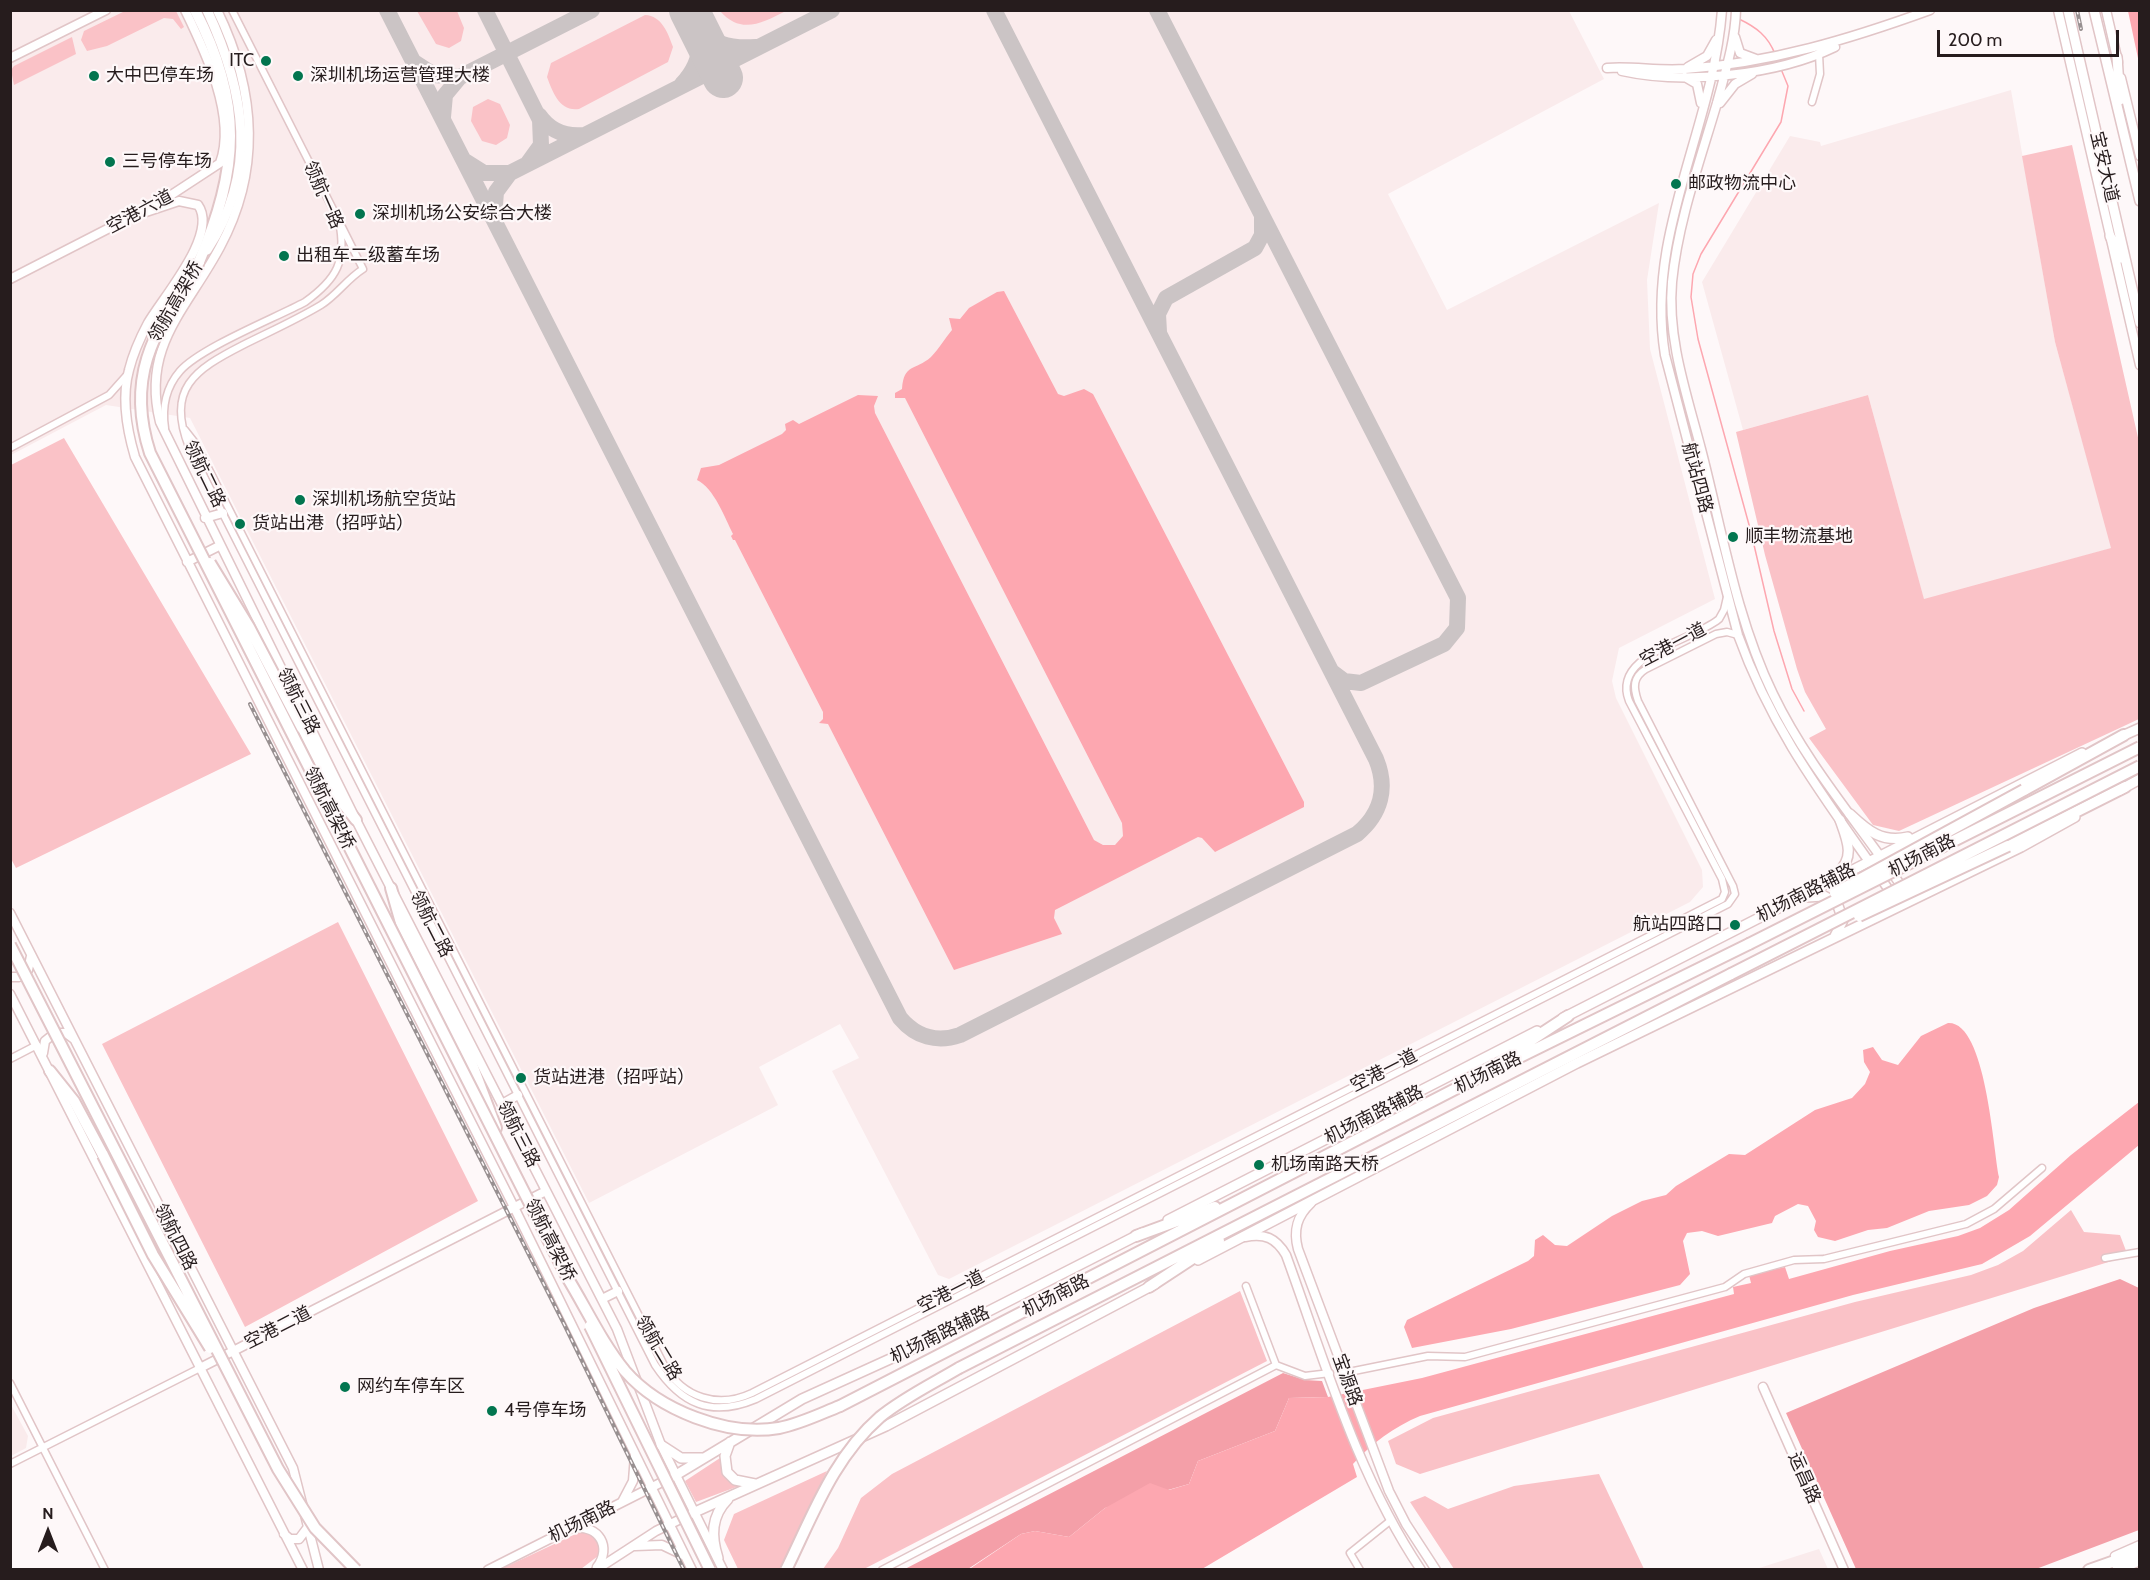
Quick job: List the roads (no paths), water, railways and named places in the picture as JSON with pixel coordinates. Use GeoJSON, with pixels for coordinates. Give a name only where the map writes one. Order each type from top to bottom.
{"type":"FeatureCollection","features":[{"type":"Feature","properties":{"kind":"highway"},"geometry":{"type":"LineString","coordinates":[[195,10],[215,53],[228,102],[230,160],[220,206],[196,267]]}},
{"type":"Feature","properties":{"kind":"highway","name":"领航高架桥"},"geometry":{"type":"LineString","coordinates":[[196,267],[160,324],[148,350],[142,375],[140,405],[150,453],[567,1277],[610,1349],[626,1371],[649,1392],[676,1408],[734,1427],[767,1429],[799,1422],[840,1406]]}},
{"type":"Feature","properties":{"kind":"highway"},"geometry":{"type":"LineString","coordinates":[[196,547],[222,578],[337,796],[356,820]]}},
{"type":"Feature","properties":{"kind":"highway"},"geometry":{"type":"LineString","coordinates":[[1749,944],[1876,869],[2124,735]]}},
{"type":"Feature","properties":{"kind":"highway","name":"机场南路"},"geometry":{"type":"LineString","coordinates":[[840,1406],[1465,1084],[2139,747]]}},
{"type":"Feature","properties":{"kind":"highway","name":"机场南路"},"geometry":{"type":"LineString","coordinates":[[786,1569],[825,1486],[848,1450],[881,1417],[959,1368],[2139,766]]}},
{"type":"Feature","properties":{"kind":"highway"},"geometry":{"type":"LineString","coordinates":[[1757,960],[2008,846],[2125,787]]}},
{"type":"Feature","properties":{"kind":"highway"},"geometry":{"type":"LineString","coordinates":[[391,888],[401,923],[478,1078],[503,1148]]}},
{"type":"Feature","properties":{"kind":"highway"},"geometry":{"type":"LineString","coordinates":[[10,945],[240,1394],[302,1510],[329,1544],[356,1569]]}},
{"type":"Feature","properties":{"kind":"highway"},"geometry":{"type":"LineString","coordinates":[[1465,1084],[1568,1016]]}},
{"type":"Feature","properties":{"kind":"highway"},"geometry":{"type":"LineString","coordinates":[[50,1071],[74,1101],[163,1271],[240,1394]]}},
{"type":"Feature","properties":{"kind":"highway"},"geometry":{"type":"LineString","coordinates":[[1136,1236],[1260,1190]]}},
{"type":"Feature","properties":{"kind":"highway"},"geometry":{"type":"LineString","coordinates":[[1149,1287],[1271,1208]]}},
{"type":"Feature","properties":{"kind":"highway"},"geometry":{"type":"LineString","coordinates":[[567,1277],[619,1390],[710,1569]]}},
{"type":"Feature","properties":{"kind":"highway"},"geometry":{"type":"LineString","coordinates":[[2089,1569],[2139,1552]]}},
{"type":"Feature","properties":{"kind":"highway"},"geometry":{"type":"LineString","coordinates":[[2117,1569],[2139,1560]]}},
{"type":"Feature","properties":{"kind":"main road","name":"领航高架桥"},"geometry":{"type":"LineString","coordinates":[[196,267],[226,216],[237,182],[241,149],[240,114],[234,78],[207,10]]}},
{"type":"Feature","properties":{"kind":"main road","name":"宝安大道"},"geometry":{"type":"LineString","coordinates":[[2068,10],[2139,323]]}},
{"type":"Feature","properties":{"kind":"main road","name":"宝安大道"},"geometry":{"type":"LineString","coordinates":[[2094,10],[2139,201]]}},
{"type":"Feature","properties":{"kind":"main road"},"geometry":{"type":"LineString","coordinates":[[2117,57],[2122,129]]}},
{"type":"Feature","properties":{"kind":"main road"},"geometry":{"type":"LineString","coordinates":[[2110,236],[2127,269]]}},
{"type":"Feature","properties":{"kind":"main road","name":"机场南路辅路"},"geometry":{"type":"LineString","coordinates":[[676,1475],[802,1399],[934,1340],[1927,831],[2063,762],[2139,728]]}},
{"type":"Feature","properties":{"kind":"main road"},"geometry":{"type":"LineString","coordinates":[[695,1512],[886,1426],[1230,1242],[1577,1063],[2050,832],[2139,779]]}},
{"type":"Feature","properties":{"kind":"main road"},"geometry":{"type":"LineString","coordinates":[[1850,814],[1873,834],[1884,838],[1896,839],[1927,831]]}},
{"type":"Feature","properties":{"kind":"main road"},"geometry":{"type":"LineString","coordinates":[[1816,889],[1838,874],[1848,861],[1850,849],[1840,820]]}},
{"type":"Feature","properties":{"kind":"main road"},"geometry":{"type":"LineString","coordinates":[[1783,906],[1820,895],[1834,900],[1842,910],[1843,920],[1840,930],[1833,938]]}},
{"type":"Feature","properties":{"kind":"main road"},"geometry":{"type":"LineString","coordinates":[[730,1442],[725,1456],[727,1472],[735,1480],[758,1484]]}},
{"type":"Feature","properties":{"kind":"main road"},"geometry":{"type":"LineString","coordinates":[[661,1445],[669,1452],[685,1459],[707,1457]]}},
{"type":"Feature","properties":{"kind":"main road"},"geometry":{"type":"LineString","coordinates":[[718,1558],[713,1536],[714,1523],[722,1505],[733,1495]]}},
{"type":"Feature","properties":{"kind":"street"},"geometry":{"type":"LineString","coordinates":[[10,58],[106,10]]}},
{"type":"Feature","properties":{"kind":"street","name":"空港六道"},"geometry":{"type":"LineString","coordinates":[[10,279],[140,214],[216,168],[222,157],[222,121],[217,86],[209,60],[185,10]]}},
{"type":"Feature","properties":{"kind":"street","name":"领航三路"},"geometry":{"type":"LineString","coordinates":[[217,10],[228,33],[243,77],[249,106],[250,139],[247,173],[240,201],[228,232],[196,267],[143,333],[128,373],[126,412],[130,441],[143,475],[514,1207],[692,1569]]}},
{"type":"Feature","properties":{"kind":"street","name":"领航一路"},"geometry":{"type":"LineString","coordinates":[[171,448],[164,424],[165,402],[168,391],[180,372],[198,357],[305,302],[323,288],[334,275],[340,258],[342,237],[339,221],[232,10]]}},
{"type":"Feature","properties":{"kind":"street","name":"航站四路"},"geometry":{"type":"LineString","coordinates":[[1722,10],[1713,70],[1668,238],[1661,275],[1660,312],[1665,355],[1738,635],[1750,669],[1778,726],[1900,906]]}},
{"type":"Feature","properties":{"kind":"street","name":"航站四路"},"geometry":{"type":"LineString","coordinates":[[1736,10],[1734,33],[1726,69],[1685,216],[1674,266],[1672,309],[1676,349],[1739,601],[1755,652],[1787,721],[1911,900]]}},
{"type":"Feature","properties":{"kind":"street"},"geometry":{"type":"LineString","coordinates":[[1714,112],[1736,84],[1764,70],[1930,10]]}},
{"type":"Feature","properties":{"kind":"street"},"geometry":{"type":"LineString","coordinates":[[2058,10],[2139,365]]}},
{"type":"Feature","properties":{"kind":"street"},"geometry":{"type":"LineString","coordinates":[[2106,10],[2139,156]]}},
{"type":"Feature","properties":{"kind":"street"},"geometry":{"type":"LineString","coordinates":[[1682,73],[1707,56],[1720,28]]}},
{"type":"Feature","properties":{"kind":"street"},"geometry":{"type":"LineString","coordinates":[[1734,33],[1736,46],[1743,56],[1766,60]]}},
{"type":"Feature","properties":{"kind":"street"},"geometry":{"type":"LineString","coordinates":[[1726,69],[1766,60],[1819,54],[1854,38]]}},
{"type":"Feature","properties":{"kind":"street"},"geometry":{"type":"LineString","coordinates":[[1812,102],[1820,74],[1819,54]]}},
{"type":"Feature","properties":{"kind":"street"},"geometry":{"type":"LineString","coordinates":[[1700,116],[1700,88],[1682,73],[1606,68],[1638,74],[1682,73],[1726,69],[1764,70]]}},
{"type":"Feature","properties":{"kind":"street","name":"领航三路"},"geometry":{"type":"LineString","coordinates":[[140,214],[179,201],[198,205],[204,219],[196,267],[164,342],[155,374],[154,397],[160,422],[171,448],[356,820],[602,1299],[629,1358],[661,1445],[723,1569]]}},
{"type":"Feature","properties":{"kind":"street","name":"领航二路"},"geometry":{"type":"LineString","coordinates":[[339,221],[363,269],[349,278],[321,304],[197,371],[183,393],[180,411],[182,426],[189,447],[663,1376],[680,1394],[701,1406]]}},
{"type":"Feature","properties":{"kind":"street"},"geometry":{"type":"LineString","coordinates":[[143,333],[143,341],[147,346],[157,347],[164,342]]}},
{"type":"Feature","properties":{"kind":"street"},"geometry":{"type":"LineString","coordinates":[[10,448],[109,395],[128,373]]}},
{"type":"Feature","properties":{"kind":"street","name":"领航二路"},"geometry":{"type":"LineString","coordinates":[[182,426],[201,454],[660,1356],[678,1383],[699,1397]]}},
{"type":"Feature","properties":{"kind":"street"},"geometry":{"type":"LineString","coordinates":[[205,518],[223,513]]}},
{"type":"Feature","properties":{"kind":"street"},"geometry":{"type":"LineString","coordinates":[[187,562],[219,546]]}},
{"type":"Feature","properties":{"kind":"street","name":"空港一道"},"geometry":{"type":"LineString","coordinates":[[699,1397],[733,1400],[752,1393],[1722,899],[1725,892],[1722,879],[1629,701],[1625,684],[1631,669],[1640,661],[1719,619],[1726,606],[1727,594]]}},
{"type":"Feature","properties":{"kind":"street","name":"空港一道"},"geometry":{"type":"LineString","coordinates":[[701,1406],[727,1408],[756,1400],[1728,904],[1735,894],[1733,886],[1638,701],[1634,685],[1639,673],[1716,634],[1727,632],[1738,635]]}},
{"type":"Feature","properties":{"kind":"street","name":"领航四路"},"geometry":{"type":"LineString","coordinates":[[10,913],[293,1468],[319,1569]]}},
{"type":"Feature","properties":{"kind":"street"},"geometry":{"type":"LineString","coordinates":[[10,977],[19,977],[28,970],[31,965],[31,952]]}},
{"type":"Feature","properties":{"kind":"street","name":"领航四路"},"geometry":{"type":"LineString","coordinates":[[10,994],[303,1569]]}},
{"type":"Feature","properties":{"kind":"street"},"geometry":{"type":"LineString","coordinates":[[44,1058],[45,1041],[55,1033],[66,1033],[76,1041]]}},
{"type":"Feature","properties":{"kind":"street"},"geometry":{"type":"LineString","coordinates":[[10,1059],[37,1045]]}},
{"type":"Feature","properties":{"kind":"street"},"geometry":{"type":"LineString","coordinates":[[502,1104],[518,1095]]}},
{"type":"Feature","properties":{"kind":"street"},"geometry":{"type":"LineString","coordinates":[[1344,1373],[1428,1356],[1465,1357],[1725,1287],[1744,1274],[1794,1260],[1824,1259],[1956,1227],[1995,1209],[2042,1168]]}},
{"type":"Feature","properties":{"kind":"street","name":"空港二道"},"geometry":{"type":"LineString","coordinates":[[10,1464],[546,1191]]}},
{"type":"Feature","properties":{"kind":"street","name":"宝源路"},"geometry":{"type":"LineString","coordinates":[[1326,1192],[1309,1204],[1299,1216],[1295,1232],[1298,1249],[1380,1470],[1397,1508],[1436,1569]]}},
{"type":"Feature","properties":{"kind":"street","name":"宝源路"},"geometry":{"type":"LineString","coordinates":[[1230,1242],[1253,1236],[1266,1236],[1275,1241],[1286,1255],[1368,1476],[1390,1521],[1421,1569]]}},
{"type":"Feature","properties":{"kind":"street"},"geometry":{"type":"LineString","coordinates":[[1286,1255],[1287,1243],[1293,1243],[1298,1249]]}},
{"type":"Feature","properties":{"kind":"street"},"geometry":{"type":"LineString","coordinates":[[2105,1258],[2139,1252]]}},
{"type":"Feature","properties":{"kind":"street"},"geometry":{"type":"LineString","coordinates":[[1246,1286],[1276,1365]]}},
{"type":"Feature","properties":{"kind":"street"},"geometry":{"type":"LineString","coordinates":[[602,1299],[618,1291]]}},
{"type":"Feature","properties":{"kind":"street"},"geometry":{"type":"LineString","coordinates":[[882,1569],[1276,1365],[1305,1376],[1330,1373]]}},
{"type":"Feature","properties":{"kind":"street"},"geometry":{"type":"LineString","coordinates":[[10,1383],[105,1569]]}},
{"type":"Feature","properties":{"kind":"street","name":"运昌路"},"geometry":{"type":"LineString","coordinates":[[1763,1387],[1844,1569]]}},
{"type":"Feature","properties":{"kind":"street"},"geometry":{"type":"LineString","coordinates":[[618,1504],[627,1495],[633,1481],[635,1454]]}},
{"type":"Feature","properties":{"kind":"street","name":"机场南路"},"geometry":{"type":"LineString","coordinates":[[488,1569],[676,1475]]}},
{"type":"Feature","properties":{"kind":"street"},"geometry":{"type":"LineString","coordinates":[[595,1569],[670,1524],[695,1512]]}},
{"type":"Feature","properties":{"kind":"street"},"geometry":{"type":"LineString","coordinates":[[1360,1569],[1350,1553],[1390,1521]]}},
{"type":"Feature","properties":{"kind":"street"},"geometry":{"type":"LineString","coordinates":[[284,1534],[291,1539],[299,1539],[308,1527]]}},
{"type":"Feature","properties":{"kind":"street"},"geometry":{"type":"LineString","coordinates":[[568,1529],[591,1529],[601,1538],[604,1552],[595,1569]]}},
{"type":"Feature","properties":{"kind":"street"},"geometry":{"type":"LineString","coordinates":[[632,1547],[662,1545],[686,1556]]}},
{"type":"Feature","properties":{"kind":"street"},"geometry":{"type":"LineString","coordinates":[[2084,1569],[2139,1545]]}},
{"type":"Feature","properties":{"kind":"waterway"},"geometry":{"type":"LineString","coordinates":[[1739,19],[1761,33],[1775,54]]}},
{"type":"Feature","properties":{"kind":"waterway"},"geometry":{"type":"LineString","coordinates":[[1781,69],[1788,86],[1781,122],[1701,254],[1693,274],[1691,297],[1698,339],[1751,532],[1774,631],[1792,689],[1804,711]]}},
{"type":"Feature","properties":{"kind":"railway"},"geometry":{"type":"LineString","coordinates":[[2077,10],[2081,29]]}},
{"type":"Feature","properties":{"kind":"railway"},"geometry":{"type":"LineString","coordinates":[[250,704],[564,1324],[684,1570]]}},
{"type":"Feature","properties":{"kind":"place","name":"ITC"},"geometry":{"type":"Point","coordinates":[266,61]}},
{"type":"Feature","properties":{"kind":"place","name":"大中巴停车场"},"geometry":{"type":"Point","coordinates":[94,76]}},
{"type":"Feature","properties":{"kind":"place","name":"深圳机场运营管理大楼"},"geometry":{"type":"Point","coordinates":[298,76]}},
{"type":"Feature","properties":{"kind":"place","name":"三号停车场"},"geometry":{"type":"Point","coordinates":[110,162]}},
{"type":"Feature","properties":{"kind":"place","name":"邮政物流中心"},"geometry":{"type":"Point","coordinates":[1676,184]}},
{"type":"Feature","properties":{"kind":"place","name":"深圳机场公安综合大楼"},"geometry":{"type":"Point","coordinates":[360,214]}},
{"type":"Feature","properties":{"kind":"place","name":"出租车二级蓄车场"},"geometry":{"type":"Point","coordinates":[284,256]}},
{"type":"Feature","properties":{"kind":"place","name":"深圳机场航空货站"},"geometry":{"type":"Point","coordinates":[300,500]}},
{"type":"Feature","properties":{"kind":"place","name":"货站出港（招呼站）"},"geometry":{"type":"Point","coordinates":[240,524]}},
{"type":"Feature","properties":{"kind":"place","name":"顺丰物流基地"},"geometry":{"type":"Point","coordinates":[1733,537]}},
{"type":"Feature","properties":{"kind":"place","name":"航站四路口"},"geometry":{"type":"Point","coordinates":[1735,925]}},
{"type":"Feature","properties":{"kind":"place","name":"货站进港（招呼站）"},"geometry":{"type":"Point","coordinates":[521,1078]}},
{"type":"Feature","properties":{"kind":"place","name":"机场南路天桥"},"geometry":{"type":"Point","coordinates":[1259,1165]}},
{"type":"Feature","properties":{"kind":"place","name":"网约车停车区"},"geometry":{"type":"Point","coordinates":[345,1387]}},
{"type":"Feature","properties":{"kind":"place","name":"4号停车场"},"geometry":{"type":"Point","coordinates":[492,1411]}}]}
